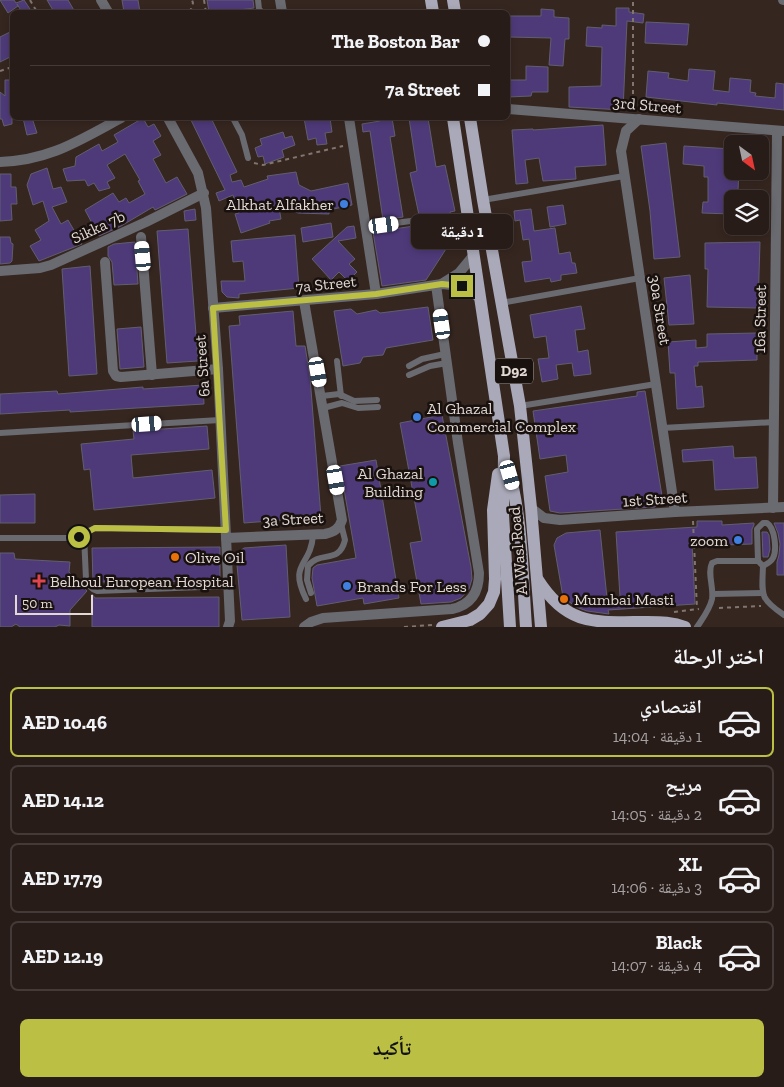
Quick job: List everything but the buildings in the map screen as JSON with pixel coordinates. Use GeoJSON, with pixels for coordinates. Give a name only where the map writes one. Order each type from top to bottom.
{"type":"FeatureCollection","features":[{"type":"Feature","properties":{"kind":"main road","name":"Al Wasl Road"},"geometry":{"type":"LineString","coordinates":[[452,120],[459,152],[504,456],[503,515],[510,627]]}},
{"type":"Feature","properties":{"kind":"main road","name":"Al Wasl Road"},"geometry":{"type":"LineString","coordinates":[[470,120],[520,406],[537,578],[533,624]]}},
{"type":"Feature","properties":{"kind":"main road"},"geometry":{"type":"LineString","coordinates":[[504,456],[514,490],[533,624]]}},
{"type":"Feature","properties":{"kind":"main road"},"geometry":{"type":"LineString","coordinates":[[442,627],[459,624],[475,617],[488,604],[494,592],[493,504],[498,472],[504,456]]}},
{"type":"Feature","properties":{"kind":"main road"},"geometry":{"type":"LineString","coordinates":[[537,578],[555,604],[579,619],[599,622],[666,622],[685,627]]}},
{"type":"Feature","properties":{"kind":"street","name":"3rd Street"},"geometry":{"type":"LineString","coordinates":[[510,109],[780,131]]}},
{"type":"Feature","properties":{"kind":"street","name":"30a Street"},"geometry":{"type":"LineString","coordinates":[[636,119],[626,131],[621,144],[621,151],[675,512]]}},
{"type":"Feature","properties":{"kind":"street"},"geometry":{"type":"LineString","coordinates":[[0,162],[24,160],[51,154],[117,120]]}},
{"type":"Feature","properties":{"kind":"street","name":"6a Street"},"geometry":{"type":"LineString","coordinates":[[169,120],[193,161],[204,193],[218,369],[230,625]]}},
{"type":"Feature","properties":{"kind":"street"},"geometry":{"type":"LineString","coordinates":[[349,120],[376,294]]}},
{"type":"Feature","properties":{"kind":"street","name":"16a Street"},"geometry":{"type":"LineString","coordinates":[[773,508],[780,131]]}},
{"type":"Feature","properties":{"kind":"street","name":"Sikka 7b"},"geometry":{"type":"LineString","coordinates":[[0,271],[35,269],[51,265],[146,222],[204,193]]}},
{"type":"Feature","properties":{"kind":"street"},"geometry":{"type":"LineString","coordinates":[[141,237],[152,375]]}},
{"type":"Feature","properties":{"kind":"street","name":"7a Street"},"geometry":{"type":"LineString","coordinates":[[439,284],[459,273],[473,256]]}},
{"type":"Feature","properties":{"kind":"street"},"geometry":{"type":"LineString","coordinates":[[105,262],[112,371],[118,377],[218,369]]}},
{"type":"Feature","properties":{"kind":"street"},"geometry":{"type":"LineString","coordinates":[[304,627],[315,620],[323,618],[452,609],[468,603],[475,594],[479,584],[479,573],[446,359],[439,284]]}},
{"type":"Feature","properties":{"kind":"street","name":"7a Street"},"geometry":{"type":"LineString","coordinates":[[213,308],[376,294],[439,284],[462,286],[480,298]]}},
{"type":"Feature","properties":{"kind":"street","name":"3a Street"},"geometry":{"type":"LineString","coordinates":[[226,534],[314,535],[332,533],[341,524],[342,516],[304,301]]}},
{"type":"Feature","properties":{"kind":"street","name":"1st Street"},"geometry":{"type":"LineString","coordinates":[[531,508],[544,518],[560,520],[784,507]]}},
{"type":"Feature","properties":{"kind":"lane"},"geometry":{"type":"LineString","coordinates":[[234,120],[242,135],[248,158]]}},
{"type":"Feature","properties":{"kind":"lane"},"geometry":{"type":"LineString","coordinates":[[483,200],[624,176]]}},
{"type":"Feature","properties":{"kind":"lane"},"geometry":{"type":"LineString","coordinates":[[366,227],[418,220]]}},
{"type":"Feature","properties":{"kind":"lane"},"geometry":{"type":"LineString","coordinates":[[501,303],[640,278]]}},
{"type":"Feature","properties":{"kind":"lane"},"geometry":{"type":"LineString","coordinates":[[409,366],[422,359],[446,359]]}},
{"type":"Feature","properties":{"kind":"lane"},"geometry":{"type":"LineString","coordinates":[[409,375],[446,359]]}},
{"type":"Feature","properties":{"kind":"lane"},"geometry":{"type":"LineString","coordinates":[[337,361],[342,403]]}},
{"type":"Feature","properties":{"kind":"lane"},"geometry":{"type":"LineString","coordinates":[[520,406],[656,384]]}},
{"type":"Feature","properties":{"kind":"lane"},"geometry":{"type":"LineString","coordinates":[[322,396],[341,394],[354,401],[378,403],[358,408],[342,403],[323,408]]}},
{"type":"Feature","properties":{"kind":"lane"},"geometry":{"type":"LineString","coordinates":[[0,433],[220,420]]}},
{"type":"Feature","properties":{"kind":"lane"},"geometry":{"type":"LineString","coordinates":[[662,428],[774,422]]}},
{"type":"Feature","properties":{"kind":"lane"},"geometry":{"type":"LineString","coordinates":[[763,566],[771,561],[774,553],[773,529],[767,523],[763,523],[757,529],[758,561],[763,566],[762,593],[768,603],[784,615]]}},
{"type":"Feature","properties":{"kind":"lane"},"geometry":{"type":"LineString","coordinates":[[311,593],[307,580],[308,566],[316,558],[335,556],[340,552],[345,540],[341,524]]}},
{"type":"Feature","properties":{"kind":"lane"},"geometry":{"type":"LineString","coordinates":[[0,538],[69,538],[84,534],[95,528],[226,534]]}},
{"type":"Feature","properties":{"kind":"lane"},"geometry":{"type":"LineString","coordinates":[[84,534],[86,579],[87,583],[97,591],[228,586]]}},
{"type":"Feature","properties":{"kind":"lane"},"geometry":{"type":"LineString","coordinates":[[306,599],[300,586],[298,572],[311,550],[314,535]]}},
{"type":"Feature","properties":{"kind":"lane"},"geometry":{"type":"LineString","coordinates":[[698,626],[709,609],[712,594],[711,567],[714,562],[758,561]]}},
{"type":"Feature","properties":{"kind":"lane"},"geometry":{"type":"LineString","coordinates":[[712,594],[762,593]]}},
{"type":"Feature","properties":{"kind":"path"},"geometry":{"type":"LineString","coordinates":[[633,0],[636,119]]}},
{"type":"Feature","properties":{"kind":"path"},"geometry":{"type":"LineString","coordinates":[[248,158],[261,166],[353,143]]}},
{"type":"Feature","properties":{"kind":"path"},"geometry":{"type":"LineString","coordinates":[[692,511],[698,626]]}},
{"type":"Feature","properties":{"kind":"place","name":"Alkhat Alfakher"},"geometry":{"type":"Point","coordinates":[344,204]}},
{"type":"Feature","properties":{"kind":"place","name":"Al Ghazal Commercial Complex"},"geometry":{"type":"Point","coordinates":[417,417]}},
{"type":"Feature","properties":{"kind":"place","name":"Al Ghazal Building"},"geometry":{"type":"Point","coordinates":[433,482]}},
{"type":"Feature","properties":{"kind":"place","name":"zoom"},"geometry":{"type":"Point","coordinates":[738,540]}},
{"type":"Feature","properties":{"kind":"place","name":"Olive Oil"},"geometry":{"type":"Point","coordinates":[175,557]}},
{"type":"Feature","properties":{"kind":"place","name":"Belhoul European Hospital"},"geometry":{"type":"Point","coordinates":[39,581]}},
{"type":"Feature","properties":{"kind":"place","name":"Brands For Less"},"geometry":{"type":"Point","coordinates":[347,586]}},
{"type":"Feature","properties":{"kind":"place","name":"Mumbai Masti"},"geometry":{"type":"Point","coordinates":[564,599]}},
{"type":"Feature","properties":{"kind":"route"},"geometry":{"type":"LineString","coordinates":[[79,537],[95,528],[226,530],[213,308],[376,294],[442,284],[462,286]]}}]}
